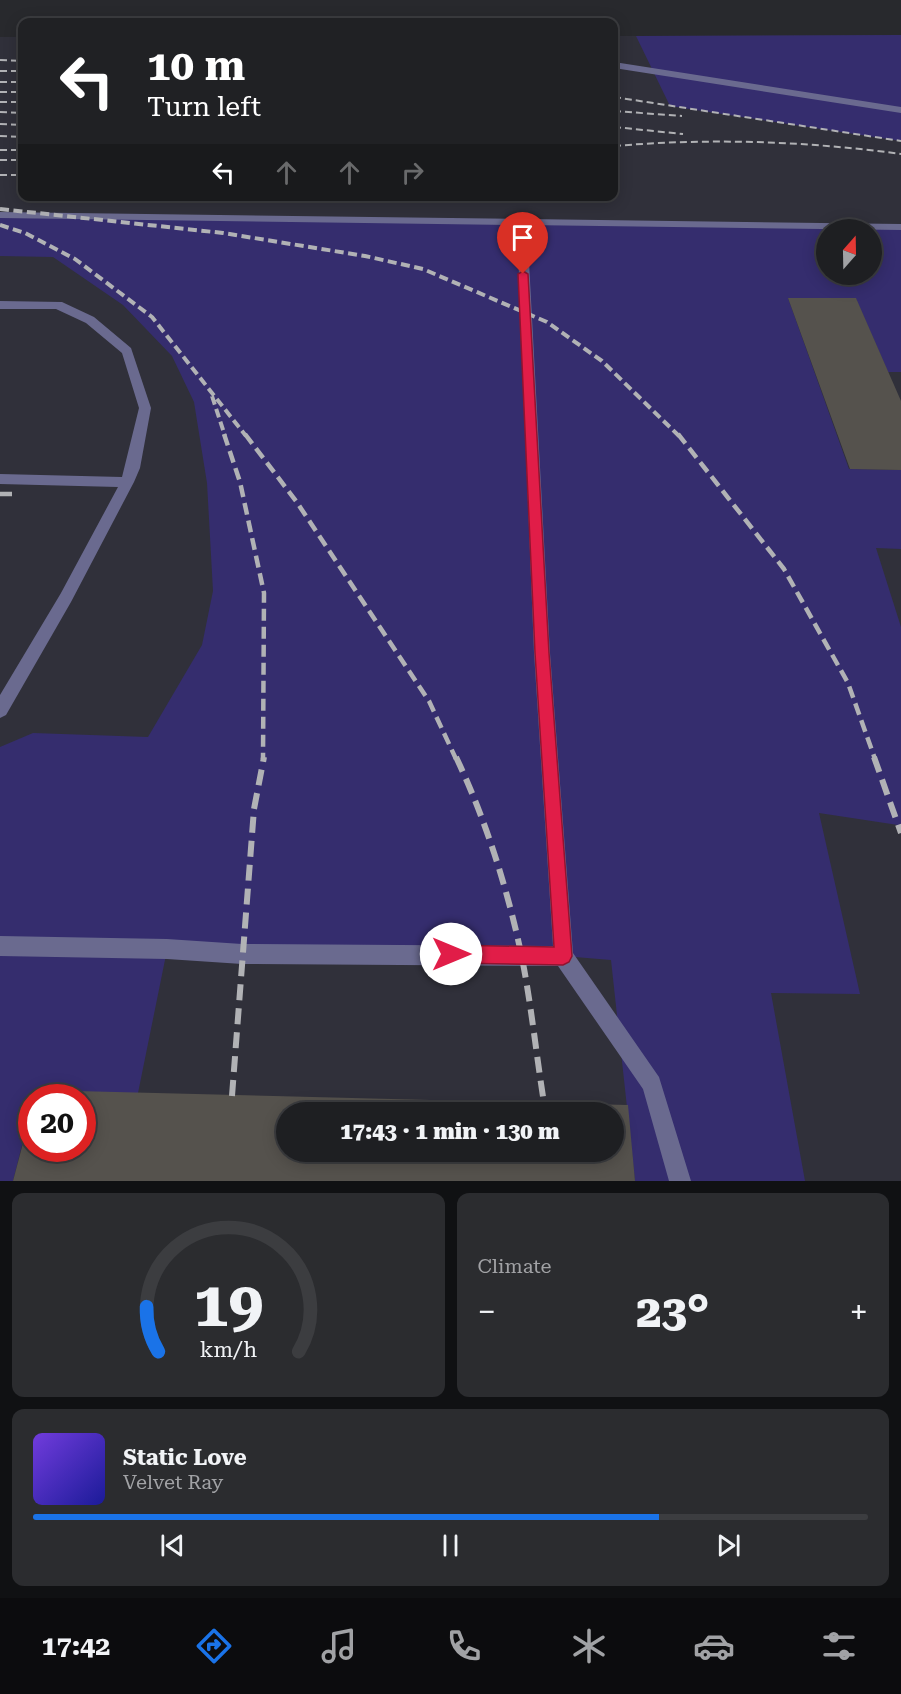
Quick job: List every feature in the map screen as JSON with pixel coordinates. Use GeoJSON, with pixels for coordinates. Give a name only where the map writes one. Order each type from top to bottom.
{"type":"FeatureCollection","features":[{"type":"Feature","properties":{"kind":"lane"},"geometry":{"type":"LineString","coordinates":[[618,66],[901,110]]}},
{"type":"Feature","properties":{"kind":"lane"},"geometry":{"type":"LineString","coordinates":[[0,215],[901,227]]}},
{"type":"Feature","properties":{"kind":"lane"},"geometry":{"type":"LineString","coordinates":[[522,222],[542,653],[563,956],[652,1084],[680,1181]]}},
{"type":"Feature","properties":{"kind":"lane"},"geometry":{"type":"LineString","coordinates":[[0,305],[58,305],[90,320],[127,351],[145,408],[133,468],[127,482],[62,608],[0,710]]}},
{"type":"Feature","properties":{"kind":"lane"},"geometry":{"type":"LineString","coordinates":[[0,479],[127,482]]}},
{"type":"Feature","properties":{"kind":"lane"},"geometry":{"type":"LineString","coordinates":[[0,946],[167,949],[242,954],[563,956]]}},
{"type":"Feature","properties":{"kind":"shaded area"},"geometry":{"type":"Polygon","coordinates":[[[901,35],[901,1181],[0,1181],[0,37],[18,37],[18,201],[618,201],[618,36],[901,35]]]}},
{"type":"Feature","properties":{"kind":"shaded area"},"geometry":{"type":"Polygon","coordinates":[[[901,35],[901,141],[670,106],[636,36],[901,35]]]}},
{"type":"Feature","properties":{"kind":"shaded area"},"geometry":{"type":"Polygon","coordinates":[[[0,215],[816,226],[816,285],[882,285],[882,227],[901,227],[901,372],[888,372],[856,299],[788,298],[849,469],[901,470],[901,549],[876,548],[901,627],[901,834],[898,825],[819,813],[860,994],[771,993],[805,1181],[635,1181],[611,960],[563,956],[167,950],[138,1093],[96,1095],[96,1084],[18,1084],[18,1161],[13,1181],[0,1181],[0,747],[33,733],[148,737],[202,645],[213,591],[207,483],[194,402],[172,356],[123,305],[53,257],[0,256],[0,215]]]}},
{"type":"Feature","properties":{"kind":"building"},"geometry":{"type":"Polygon","coordinates":[[[788,298],[856,298],[901,401],[901,470],[850,469],[788,298]]]}},
{"type":"Feature","properties":{"kind":"building"},"geometry":{"type":"Polygon","coordinates":[[[96,1092],[510,1102],[276,1102],[276,1162],[624,1162],[624,1105],[628,1105],[635,1181],[13,1181],[18,1162],[96,1162],[96,1092]]]}},
{"type":"Feature","properties":{"kind":"railway"},"geometry":{"type":"LineString","coordinates":[[0,60],[18,61]]}},
{"type":"Feature","properties":{"kind":"railway"},"geometry":{"type":"LineString","coordinates":[[0,71],[18,71]]}},
{"type":"Feature","properties":{"kind":"railway"},"geometry":{"type":"LineString","coordinates":[[0,82],[18,82]]}},
{"type":"Feature","properties":{"kind":"railway"},"geometry":{"type":"LineString","coordinates":[[0,92],[18,92]]}},
{"type":"Feature","properties":{"kind":"railway"},"geometry":{"type":"LineString","coordinates":[[618,98],[901,141]]}},
{"type":"Feature","properties":{"kind":"railway"},"geometry":{"type":"LineString","coordinates":[[0,102],[18,102]]}},
{"type":"Feature","properties":{"kind":"railway"},"geometry":{"type":"LineString","coordinates":[[618,111],[682,116]]}},
{"type":"Feature","properties":{"kind":"railway"},"geometry":{"type":"LineString","coordinates":[[0,112],[18,113]]}},
{"type":"Feature","properties":{"kind":"railway"},"geometry":{"type":"LineString","coordinates":[[0,124],[18,125]]}},
{"type":"Feature","properties":{"kind":"railway"},"geometry":{"type":"LineString","coordinates":[[618,127],[683,134]]}},
{"type":"Feature","properties":{"kind":"railway"},"geometry":{"type":"LineString","coordinates":[[0,136],[18,137]]}},
{"type":"Feature","properties":{"kind":"railway"},"geometry":{"type":"LineString","coordinates":[[618,146],[686,142],[757,142],[829,146],[901,154]]}},
{"type":"Feature","properties":{"kind":"railway"},"geometry":{"type":"LineString","coordinates":[[0,150],[18,150]]}},
{"type":"Feature","properties":{"kind":"railway"},"geometry":{"type":"LineString","coordinates":[[0,160],[18,160]]}},
{"type":"Feature","properties":{"kind":"railway"},"geometry":{"type":"LineString","coordinates":[[0,175],[18,175]]}},
{"type":"Feature","properties":{"kind":"railway"},"geometry":{"type":"LineString","coordinates":[[0,209],[223,233],[365,256],[423,269],[547,322],[602,361],[679,436]]}},
{"type":"Feature","properties":{"kind":"railway"},"geometry":{"type":"LineString","coordinates":[[0,225],[25,233],[75,259],[152,317],[246,436]]}},
{"type":"Feature","properties":{"kind":"railway"},"geometry":{"type":"LineString","coordinates":[[212,396],[225,436]]}},
{"type":"Feature","properties":{"kind":"railway"},"geometry":{"type":"LineString","coordinates":[[224,434],[240,482],[264,593],[263,759]]}},
{"type":"Feature","properties":{"kind":"railway"},"geometry":{"type":"LineString","coordinates":[[245,434],[296,501],[429,701],[456,759]]}},
{"type":"Feature","properties":{"kind":"railway"},"geometry":{"type":"LineString","coordinates":[[678,434],[784,569],[848,683],[875,759]]}},
{"type":"Feature","properties":{"kind":"railway"},"geometry":{"type":"LineString","coordinates":[[0,494],[15,494]]}},
{"type":"Feature","properties":{"kind":"railway"},"geometry":{"type":"LineString","coordinates":[[232,1096],[254,809],[264,757]]}},
{"type":"Feature","properties":{"kind":"railway"},"geometry":{"type":"LineString","coordinates":[[456,757],[486,828],[509,903],[525,971],[544,1102]]}},
{"type":"Feature","properties":{"kind":"railway"},"geometry":{"type":"LineString","coordinates":[[874,757],[901,833]]}},
{"type":"Feature","properties":{"kind":"route"},"geometry":{"type":"LineString","coordinates":[[451,954],[563,956],[542,653],[523,274]]}}]}
